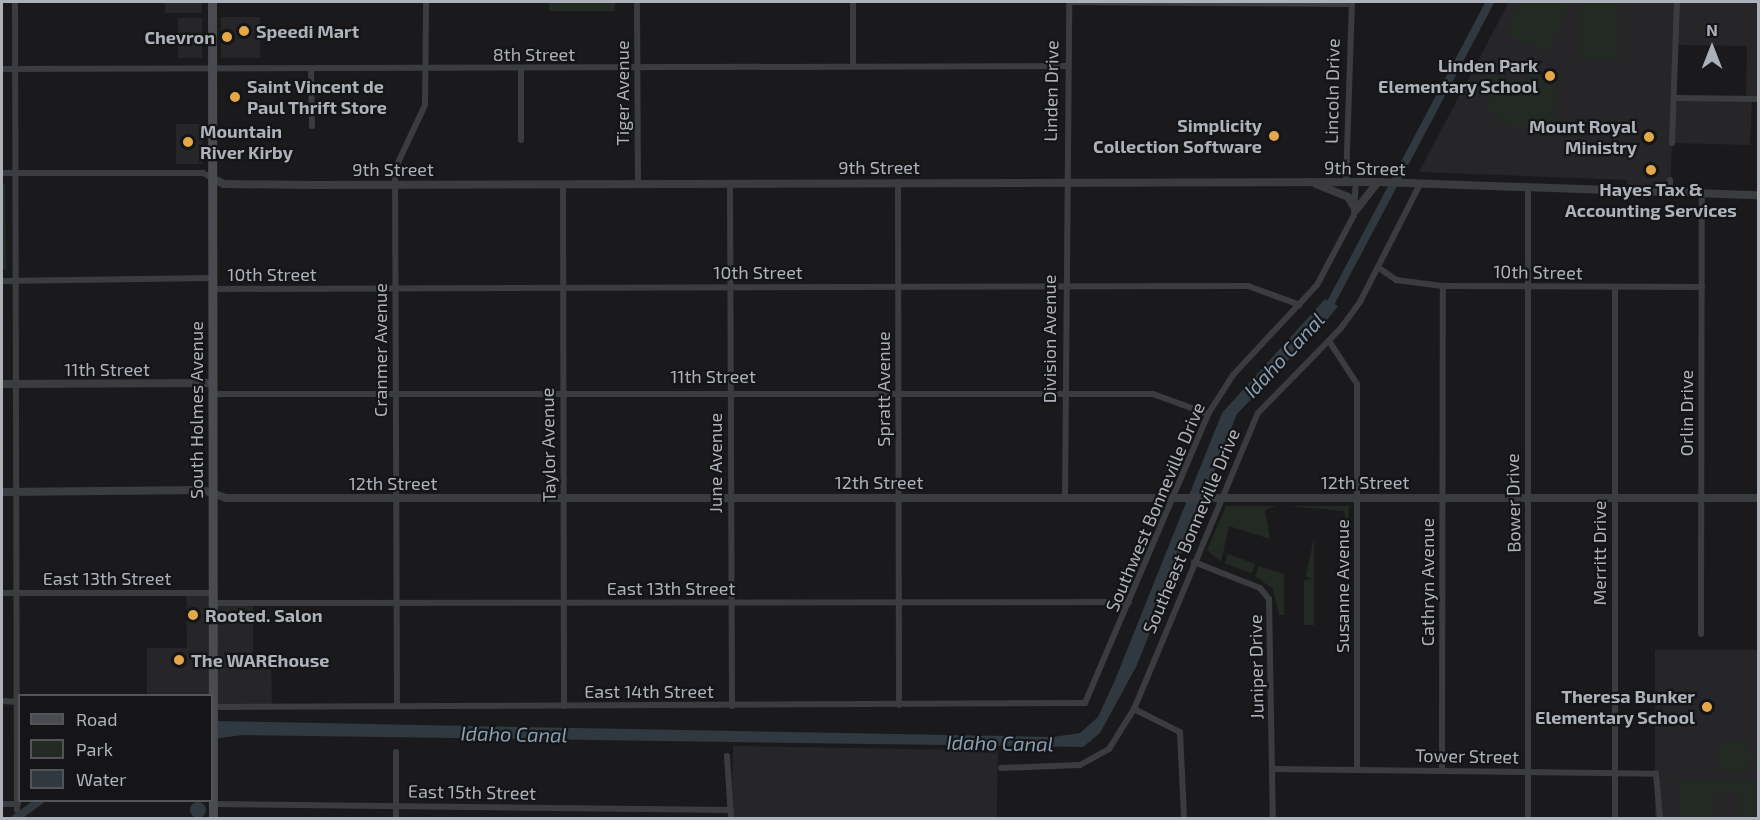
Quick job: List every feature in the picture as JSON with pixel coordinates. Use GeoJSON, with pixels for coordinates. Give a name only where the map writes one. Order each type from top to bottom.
{"type":"FeatureCollection","features":[{"type":"Feature","properties":{"kind":"main road","name":"South Holmes Avenue"},"geometry":{"type":"LineString","coordinates":[[212,2],[214,394],[212,694]]}},
{"type":"Feature","properties":{"kind":"main road","name":"South Holmes Avenue"},"geometry":{"type":"LineString","coordinates":[[213,719],[213,819]]}},
{"type":"Feature","properties":{"kind":"street"},"geometry":{"type":"LineString","coordinates":[[2,804],[17,807],[15,2]]}},
{"type":"Feature","properties":{"kind":"street","name":"Cranmer Avenue"},"geometry":{"type":"LineString","coordinates":[[397,706],[396,183],[397,159],[425,105],[426,2]]}},
{"type":"Feature","properties":{"kind":"street","name":"Tiger Avenue"},"geometry":{"type":"LineString","coordinates":[[637,2],[638,183]]}},
{"type":"Feature","properties":{"kind":"street"},"geometry":{"type":"LineString","coordinates":[[854,2],[854,66]]}},
{"type":"Feature","properties":{"kind":"street"},"geometry":{"type":"LineString","coordinates":[[1069,2],[1352,3]]}},
{"type":"Feature","properties":{"kind":"street","name":"Linden Drive"},"geometry":{"type":"LineString","coordinates":[[1065,181],[1069,2]]}},
{"type":"Feature","properties":{"kind":"street"},"geometry":{"type":"LineString","coordinates":[[1672,143],[1677,2]]}},
{"type":"Feature","properties":{"kind":"street","name":"Lincoln Drive"},"geometry":{"type":"LineString","coordinates":[[1346,182],[1352,3]]}},
{"type":"Feature","properties":{"kind":"street","name":"8th Street"},"geometry":{"type":"LineString","coordinates":[[2,69],[1066,66]]}},
{"type":"Feature","properties":{"kind":"street"},"geometry":{"type":"LineString","coordinates":[[311,68],[312,126]]}},
{"type":"Feature","properties":{"kind":"street"},"geometry":{"type":"LineString","coordinates":[[521,69],[522,140]]}},
{"type":"Feature","properties":{"kind":"street"},"geometry":{"type":"LineString","coordinates":[[1674,98],[1758,99]]}},
{"type":"Feature","properties":{"kind":"street","name":"9th Street"},"geometry":{"type":"LineString","coordinates":[[2,173],[196,173],[224,184],[1379,182],[1758,195]]}},
{"type":"Feature","properties":{"kind":"street"},"geometry":{"type":"LineString","coordinates":[[1670,180],[1670,192]]}},
{"type":"Feature","properties":{"kind":"street","name":"Division Avenue"},"geometry":{"type":"LineString","coordinates":[[1065,181],[1065,497]]}},
{"type":"Feature","properties":{"kind":"street","name":"Spratt Avenue"},"geometry":{"type":"LineString","coordinates":[[897,182],[899,705]]}},
{"type":"Feature","properties":{"kind":"street"},"geometry":{"type":"LineString","coordinates":[[1311,182],[1348,197],[1356,210],[1379,182]]}},
{"type":"Feature","properties":{"kind":"street","name":"Southwest Bonneville Drive"},"geometry":{"type":"LineString","coordinates":[[1085,703],[1208,414],[1233,375],[1317,285],[1356,210],[1356,182]]}},
{"type":"Feature","properties":{"kind":"street","name":"June Avenue"},"geometry":{"type":"LineString","coordinates":[[730,183],[732,706]]}},
{"type":"Feature","properties":{"kind":"street","name":"Taylor Avenue"},"geometry":{"type":"LineString","coordinates":[[563,184],[564,706]]}},
{"type":"Feature","properties":{"kind":"street","name":"Southeast Bonneville Drive"},"geometry":{"type":"LineString","coordinates":[[1001,768],[1065,768],[1093,760],[1109,748],[1134,709],[1220,497],[1264,403],[1329,341],[1378,268],[1420,184]]}},
{"type":"Feature","properties":{"kind":"street","name":"Bower Drive"},"geometry":{"type":"LineString","coordinates":[[1528,187],[1528,819]]}},
{"type":"Feature","properties":{"kind":"street","name":"Orlin Drive"},"geometry":{"type":"LineString","coordinates":[[1701,634],[1702,193]]}},
{"type":"Feature","properties":{"kind":"street","name":"10th Street"},"geometry":{"type":"LineString","coordinates":[[1378,268],[1396,280],[1443,286],[1702,287]]}},
{"type":"Feature","properties":{"kind":"street","name":"10th Street"},"geometry":{"type":"LineString","coordinates":[[2,281],[212,278]]}},
{"type":"Feature","properties":{"kind":"street","name":"10th Street"},"geometry":{"type":"LineString","coordinates":[[213,289],[1248,286],[1300,305]]}},
{"type":"Feature","properties":{"kind":"street","name":"Cathryn Avenue"},"geometry":{"type":"LineString","coordinates":[[1442,770],[1443,286]]}},
{"type":"Feature","properties":{"kind":"street","name":"Merritt Drive"},"geometry":{"type":"LineString","coordinates":[[1615,287],[1615,819]]}},
{"type":"Feature","properties":{"kind":"street","name":"Susanne Avenue"},"geometry":{"type":"LineString","coordinates":[[1329,341],[1357,384],[1357,769]]}},
{"type":"Feature","properties":{"kind":"street","name":"11th Street"},"geometry":{"type":"LineString","coordinates":[[2,384],[213,383]]}},
{"type":"Feature","properties":{"kind":"street","name":"11th Street"},"geometry":{"type":"LineString","coordinates":[[214,394],[898,391],[1153,394],[1208,414]]}},
{"type":"Feature","properties":{"kind":"street","name":"12th Street"},"geometry":{"type":"LineString","coordinates":[[2,492],[395,499],[1758,498]]}},
{"type":"Feature","properties":{"kind":"street","name":"Juniper Drive"},"geometry":{"type":"LineString","coordinates":[[1194,562],[1260,588],[1269,599],[1273,819]]}},
{"type":"Feature","properties":{"kind":"street","name":"East 13th Street"},"geometry":{"type":"LineString","coordinates":[[2,593],[396,603],[1129,602]]}},
{"type":"Feature","properties":{"kind":"street"},"geometry":{"type":"LineString","coordinates":[[2,701],[18,702]]}},
{"type":"Feature","properties":{"kind":"street","name":"East 14th Street"},"geometry":{"type":"LineString","coordinates":[[213,703],[397,706],[732,706],[1085,703]]}},
{"type":"Feature","properties":{"kind":"street"},"geometry":{"type":"LineString","coordinates":[[1134,709],[1180,732],[1184,819]]}},
{"type":"Feature","properties":{"kind":"street"},"geometry":{"type":"LineString","coordinates":[[396,752],[396,819]]}},
{"type":"Feature","properties":{"kind":"street"},"geometry":{"type":"LineString","coordinates":[[727,756],[731,819]]}},
{"type":"Feature","properties":{"kind":"street","name":"Tower Street"},"geometry":{"type":"LineString","coordinates":[[1273,769],[1528,771],[1659,777],[1660,819]]}},
{"type":"Feature","properties":{"kind":"street","name":"East 15th Street"},"geometry":{"type":"LineString","coordinates":[[213,804],[731,810]]}},
{"type":"Feature","properties":{"kind":"shaded area"},"geometry":{"type":"Polygon","coordinates":[[[165,2],[202,2],[202,13],[165,13],[165,2]]]}},
{"type":"Feature","properties":{"kind":"shaded area","name":"Linden Park Elementary School"},"geometry":{"type":"Polygon","coordinates":[[[1509,2],[1758,2],[1758,99],[1752,100],[1750,145],[1672,143],[1670,192],[1627,190],[1627,180],[1419,172],[1509,2]],[[1675,45],[1674,97],[1746,99],[1747,46],[1675,45]]]}},
{"type":"Feature","properties":{"kind":"shaded area"},"geometry":{"type":"Polygon","coordinates":[[[221,17],[260,17],[260,58],[221,58],[221,17]]]}},
{"type":"Feature","properties":{"kind":"shaded area"},"geometry":{"type":"Polygon","coordinates":[[[178,18],[202,18],[202,58],[178,58],[178,18]]]}},
{"type":"Feature","properties":{"kind":"shaded area"},"geometry":{"type":"Polygon","coordinates":[[[176,124],[202,124],[202,164],[176,164],[176,124]]]}},
{"type":"Feature","properties":{"kind":"shaded area"},"geometry":{"type":"Polygon","coordinates":[[[186,593],[212,593],[213,603],[253,603],[253,655],[271,656],[272,707],[213,707],[213,694],[147,694],[147,648],[187,648],[186,593]]]}},
{"type":"Feature","properties":{"kind":"shaded area","name":"Theresa Bunker Elementary School"},"geometry":{"type":"Polygon","coordinates":[[[1655,650],[1758,650],[1758,818],[1655,818],[1655,650]]]}},
{"type":"Feature","properties":{"kind":"shaded area"},"geometry":{"type":"Polygon","coordinates":[[[733,746],[998,751],[997,818],[732,818],[733,746]]]}},
{"type":"Feature","properties":{"kind":"green space"},"geometry":{"type":"Polygon","coordinates":[[[549,2],[615,2],[615,11],[549,11],[549,2]]]}},
{"type":"Feature","properties":{"kind":"green space"},"geometry":{"type":"Polygon","coordinates":[[[1521,2],[1570,2],[1548,52],[1506,34],[1521,2]]]}},
{"type":"Feature","properties":{"kind":"green space"},"geometry":{"type":"Polygon","coordinates":[[[1580,2],[1619,2],[1619,60],[1580,60],[1580,2]]]}},
{"type":"Feature","properties":{"kind":"green space"},"geometry":{"type":"Polygon","coordinates":[[[1487,71],[1525,87],[1531,72],[1556,72],[1555,130],[1501,125],[1501,115],[1487,109],[1493,94],[1480,89],[1487,71]]]}},
{"type":"Feature","properties":{"kind":"green space"},"geometry":{"type":"Polygon","coordinates":[[[2,184],[5,184],[6,269],[2,269],[2,184]]]}},
{"type":"Feature","properties":{"kind":"green space"},"geometry":{"type":"Polygon","coordinates":[[[1226,506],[1276,506],[1265,510],[1270,539],[1229,526],[1221,562],[1207,550],[1226,506]]]}},
{"type":"Feature","properties":{"kind":"green space"},"geometry":{"type":"Polygon","coordinates":[[[1288,506],[1349,506],[1348,531],[1344,511],[1288,506]]]}},
{"type":"Feature","properties":{"kind":"green space"},"geometry":{"type":"Polygon","coordinates":[[[1349,536],[1348,566],[1338,566],[1341,538],[1349,536]]]}},
{"type":"Feature","properties":{"kind":"green space"},"geometry":{"type":"Polygon","coordinates":[[[1314,538],[1314,625],[1304,625],[1304,580],[1313,579],[1306,576],[1314,538]]]}},
{"type":"Feature","properties":{"kind":"green space"},"geometry":{"type":"Polygon","coordinates":[[[1228,554],[1255,564],[1252,573],[1225,563],[1228,554]]]}},
{"type":"Feature","properties":{"kind":"green space"},"geometry":{"type":"Polygon","coordinates":[[[1259,566],[1284,574],[1284,615],[1279,615],[1273,589],[1255,576],[1259,566]]]}},
{"type":"Feature","properties":{"kind":"green space"},"geometry":{"type":"Polygon","coordinates":[[[1734,740],[1746,745],[1751,757],[1746,769],[1734,774],[1722,769],[1717,757],[1722,745],[1734,740]]]}},
{"type":"Feature","properties":{"kind":"green space"},"geometry":{"type":"Polygon","coordinates":[[[1674,781],[1758,781],[1758,818],[1741,818],[1741,791],[1713,791],[1713,818],[1682,818],[1682,788],[1674,781]]]}},
{"type":"Feature","properties":{"kind":"water","name":"Idaho Canal"},"geometry":{"type":"Polygon","coordinates":[[[1325,299],[1338,306],[1237,414],[1137,665],[1100,733],[1083,747],[243,735],[213,739],[213,721],[1053,737],[1080,733],[1098,717],[1115,680],[1222,413],[1325,299]]]}},
{"type":"Feature","properties":{"kind":"water"},"geometry":{"type":"Polygon","coordinates":[[[198,802],[206,810],[198,818],[190,810],[198,802]]]}},
{"type":"Feature","properties":{"kind":"waterway","name":"Idaho Canal"},"geometry":{"type":"LineString","coordinates":[[1327,310],[1490,2]]}},
{"type":"Feature","properties":{"kind":"waterway"},"geometry":{"type":"LineString","coordinates":[[16,818],[38,802]]}},
{"type":"Feature","properties":{"kind":"place","name":"Speedi Mart"},"geometry":{"type":"Point","coordinates":[244,31]}},
{"type":"Feature","properties":{"kind":"place","name":"Chevron"},"geometry":{"type":"Point","coordinates":[227,37]}},
{"type":"Feature","properties":{"kind":"place","name":"Linden Park Elementary School"},"geometry":{"type":"Point","coordinates":[1550,76]}},
{"type":"Feature","properties":{"kind":"place","name":"Saint Vincent de Paul Thrift Store"},"geometry":{"type":"Point","coordinates":[235,97]}},
{"type":"Feature","properties":{"kind":"place","name":"Simplicity Collection Software"},"geometry":{"type":"Point","coordinates":[1274,136]}},
{"type":"Feature","properties":{"kind":"place","name":"Mount Royal Ministry"},"geometry":{"type":"Point","coordinates":[1649,137]}},
{"type":"Feature","properties":{"kind":"place","name":"Mountain River Kirby"},"geometry":{"type":"Point","coordinates":[188,142]}},
{"type":"Feature","properties":{"kind":"place","name":"Hayes Tax & Accounting Services"},"geometry":{"type":"Point","coordinates":[1651,170]}},
{"type":"Feature","properties":{"kind":"place","name":"Rooted. Salon"},"geometry":{"type":"Point","coordinates":[193,615]}},
{"type":"Feature","properties":{"kind":"place","name":"The WAREhouse"},"geometry":{"type":"Point","coordinates":[179,660]}},
{"type":"Feature","properties":{"kind":"place","name":"Theresa Bunker Elementary School"},"geometry":{"type":"Point","coordinates":[1707,707]}}]}
